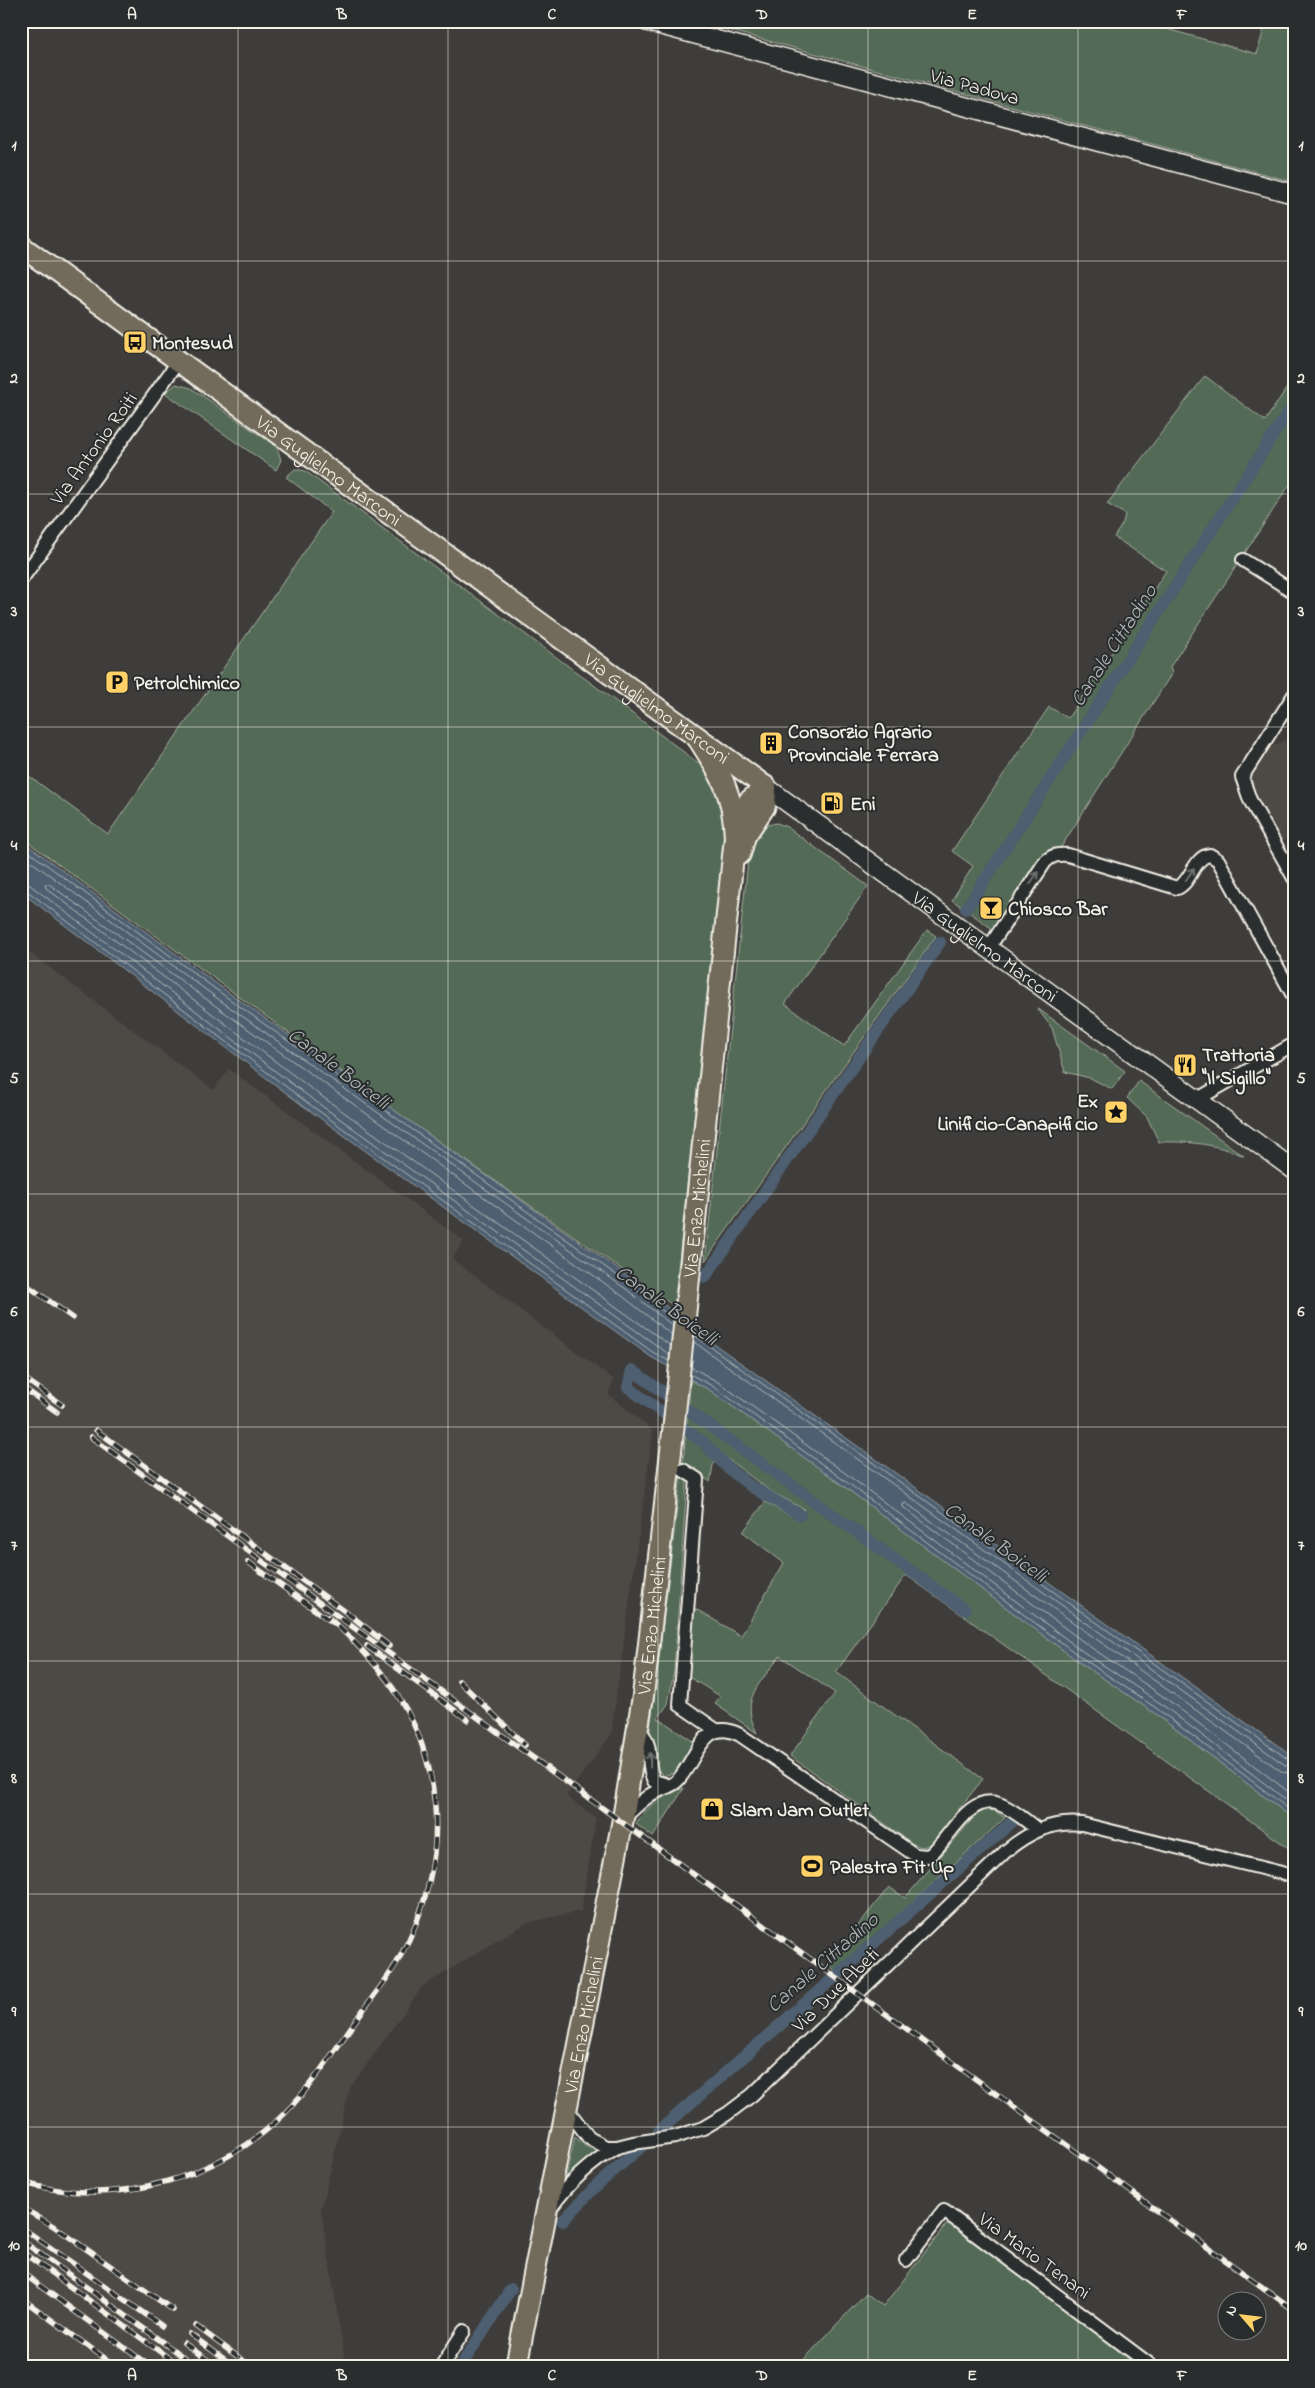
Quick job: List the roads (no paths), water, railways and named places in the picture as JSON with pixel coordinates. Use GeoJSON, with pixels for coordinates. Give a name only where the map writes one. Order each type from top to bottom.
{"type":"FeatureCollection","features":[{"type":"Feature","properties":{"kind":"main road","name":"Via Padova"},"geometry":{"type":"LineString","coordinates":[[645,21],[1294,194]]}},
{"type":"Feature","properties":{"kind":"main road","name":"Via Guglielmo Marconi"},"geometry":{"type":"LineString","coordinates":[[21,246],[178,362],[332,471],[1294,1170]]}},
{"type":"Feature","properties":{"kind":"main road","name":"Via Enzo Michelini"},"geometry":{"type":"LineString","coordinates":[[516,2367],[623,1819],[652,1624],[732,878],[735,826],[731,801],[723,777],[697,737]]}},
{"type":"Feature","properties":{"kind":"main road","name":"Via Enzo Michelini"},"geometry":{"type":"LineString","coordinates":[[735,826],[749,801],[766,787]]}},
{"type":"Feature","properties":{"kind":"main road","name":"Via Enzo Michelini"},"geometry":{"type":"LineString","coordinates":[[732,878],[745,836],[760,815],[766,799],[766,787]]}},
{"type":"Feature","properties":{"kind":"main road"},"geometry":{"type":"LineString","coordinates":[[760,815],[775,809],[783,809],[811,820]]}},
{"type":"Feature","properties":{"kind":"street","name":"Via Antonio Roiti"},"geometry":{"type":"LineString","coordinates":[[21,580],[178,362]]}},
{"type":"Feature","properties":{"kind":"street"},"geometry":{"type":"LineString","coordinates":[[1243,560],[1294,592]]}},
{"type":"Feature","properties":{"kind":"street"},"geometry":{"type":"LineString","coordinates":[[1294,695],[1244,769],[1242,777],[1250,800],[1294,878]]}},
{"type":"Feature","properties":{"kind":"street"},"geometry":{"type":"LineString","coordinates":[[988,948],[1044,862],[1050,857],[1061,854],[1068,855],[1177,888],[1185,883],[1201,858],[1210,855],[1218,860],[1294,997]]}},
{"type":"Feature","properties":{"kind":"street"},"geometry":{"type":"LineString","coordinates":[[1196,1100],[1294,1044]]}},
{"type":"Feature","properties":{"kind":"street"},"geometry":{"type":"LineString","coordinates":[[683,1470],[696,1479],[680,1705],[716,1730],[728,1730],[740,1735],[915,1855],[927,1856],[931,1854],[970,1809],[980,1803],[1000,1804],[1038,1830]]}},
{"type":"Feature","properties":{"kind":"street"},"geometry":{"type":"LineString","coordinates":[[638,1728],[646,1737],[649,1745],[654,1781],[667,1785]]}},
{"type":"Feature","properties":{"kind":"street"},"geometry":{"type":"LineString","coordinates":[[623,1819],[649,1796],[677,1781],[704,1740],[716,1730]]}},
{"type":"Feature","properties":{"kind":"street","name":"Via Due Abeti"},"geometry":{"type":"LineString","coordinates":[[567,2109],[589,2138],[606,2147],[617,2147],[689,2133],[709,2125],[738,2106],[772,2076],[1006,1851],[1038,1830],[1058,1823],[1082,1824],[1294,1876]]}},
{"type":"Feature","properties":{"kind":"street","name":"Via Due Abeti"},"geometry":{"type":"LineString","coordinates":[[545,2216],[571,2183],[600,2158],[617,2147]]}},
{"type":"Feature","properties":{"kind":"street","name":"Via Mario Tenani"},"geometry":{"type":"LineString","coordinates":[[906,2260],[944,2211],[1153,2367]]}},
{"type":"Feature","properties":{"kind":"street"},"geometry":{"type":"LineString","coordinates":[[441,2367],[464,2332]]}},
{"type":"Feature","properties":{"kind":"water"},"geometry":{"type":"Polygon","coordinates":[[[21,840],[228,992],[633,1280],[710,1341],[1294,1757],[1294,1819],[1153,1712],[1079,1662],[830,1476],[711,1391],[651,1357],[302,1105],[21,892],[21,840]]]}},
{"type":"Feature","properties":{"kind":"waterway","name":"Canale Cittadino"},"geometry":{"type":"LineString","coordinates":[[966,909],[1294,403]]}},
{"type":"Feature","properties":{"kind":"waterway"},"geometry":{"type":"LineString","coordinates":[[705,1277],[940,942]]}},
{"type":"Feature","properties":{"kind":"waterway"},"geometry":{"type":"LineString","coordinates":[[800,1515],[752,1487],[729,1469],[703,1442],[628,1387],[632,1370],[965,1610]]}},
{"type":"Feature","properties":{"kind":"waterway","name":"Canale Cittadino"},"geometry":{"type":"LineString","coordinates":[[659,2131],[1012,1822]]}},
{"type":"Feature","properties":{"kind":"waterway","name":"Canale Cittadino"},"geometry":{"type":"LineString","coordinates":[[563,2221],[596,2186],[641,2147]]}},
{"type":"Feature","properties":{"kind":"waterway","name":"Canale Cittadino"},"geometry":{"type":"LineString","coordinates":[[460,2367],[511,2289]]}},
{"type":"Feature","properties":{"kind":"railway"},"geometry":{"type":"LineString","coordinates":[[21,1281],[73,1318]]}},
{"type":"Feature","properties":{"kind":"railway"},"geometry":{"type":"LineString","coordinates":[[21,1376],[62,1405]]}},
{"type":"Feature","properties":{"kind":"railway"},"geometry":{"type":"LineString","coordinates":[[21,1386],[57,1412]]}},
{"type":"Feature","properties":{"kind":"railway"},"geometry":{"type":"LineString","coordinates":[[96,1430],[354,1618],[389,1646]]}},
{"type":"Feature","properties":{"kind":"railway"},"geometry":{"type":"LineString","coordinates":[[91,1437],[1294,2310]]}},
{"type":"Feature","properties":{"kind":"railway"},"geometry":{"type":"LineString","coordinates":[[248,1562],[332,1622]]}},
{"type":"Feature","properties":{"kind":"railway"},"geometry":{"type":"LineString","coordinates":[[21,2182],[55,2190],[91,2192],[127,2190],[162,2183],[196,2171],[229,2156],[258,2136],[295,2102],[396,1965],[417,1922],[432,1865],[436,1827],[431,1777],[424,1750],[414,1725],[401,1701],[369,1658],[328,1617]]}},
{"type":"Feature","properties":{"kind":"railway"},"geometry":{"type":"LineString","coordinates":[[367,1646],[468,1720]]}},
{"type":"Feature","properties":{"kind":"railway"},"geometry":{"type":"LineString","coordinates":[[459,1681],[525,1745]]}},
{"type":"Feature","properties":{"kind":"railway"},"geometry":{"type":"LineString","coordinates":[[21,2207],[55,2227],[173,2310]]}},
{"type":"Feature","properties":{"kind":"railway"},"geometry":{"type":"LineString","coordinates":[[21,2227],[162,2326]]}},
{"type":"Feature","properties":{"kind":"railway"},"geometry":{"type":"LineString","coordinates":[[21,2240],[197,2367]]}},
{"type":"Feature","properties":{"kind":"railway"},"geometry":{"type":"LineString","coordinates":[[21,2251],[181,2367]]}},
{"type":"Feature","properties":{"kind":"railway"},"geometry":{"type":"LineString","coordinates":[[21,2272],[151,2367]]}},
{"type":"Feature","properties":{"kind":"railway"},"geometry":{"type":"LineString","coordinates":[[21,2298],[117,2367]]}},
{"type":"Feature","properties":{"kind":"railway"},"geometry":{"type":"LineString","coordinates":[[196,2326],[252,2367]]}},
{"type":"Feature","properties":{"kind":"railway"},"geometry":{"type":"LineString","coordinates":[[190,2334],[235,2367]]}},
{"type":"Feature","properties":{"kind":"railway"},"geometry":{"type":"LineString","coordinates":[[184,2343],[217,2367]]}},
{"type":"Feature","properties":{"kind":"place","name":"Montesud"},"geometry":{"type":"Point","coordinates":[135,342]}},
{"type":"Feature","properties":{"kind":"place","name":"Petrolchimico"},"geometry":{"type":"Point","coordinates":[117,682]}},
{"type":"Feature","properties":{"kind":"place","name":"Consorzio Agrario Provinciale Ferrara"},"geometry":{"type":"Point","coordinates":[771,743]}},
{"type":"Feature","properties":{"kind":"place","name":"Eni"},"geometry":{"type":"Point","coordinates":[832,803]}},
{"type":"Feature","properties":{"kind":"place","name":"Chiosco Bar"},"geometry":{"type":"Point","coordinates":[991,908]}},
{"type":"Feature","properties":{"kind":"place","name":"Trattoria \"Il Sigillo\""},"geometry":{"type":"Point","coordinates":[1185,1065]}},
{"type":"Feature","properties":{"kind":"place","name":"Ex Linificio-Canapificio"},"geometry":{"type":"Point","coordinates":[1116,1112]}},
{"type":"Feature","properties":{"kind":"place","name":"Slam Jam Outlet"},"geometry":{"type":"Point","coordinates":[712,1809]}},
{"type":"Feature","properties":{"kind":"place","name":"Palestra Fit Up"},"geometry":{"type":"Point","coordinates":[812,1866]}},
{"type":"Feature","properties":{"kind":"water label","name":"Canale Boicelli"},"geometry":{"type":"Point","coordinates":[339,1068]}},
{"type":"Feature","properties":{"kind":"water label","name":"Canale Boicelli"},"geometry":{"type":"Point","coordinates":[667,1305]}},
{"type":"Feature","properties":{"kind":"water label","name":"Canale Boicelli"},"geometry":{"type":"Point","coordinates":[996,1542]}}]}
